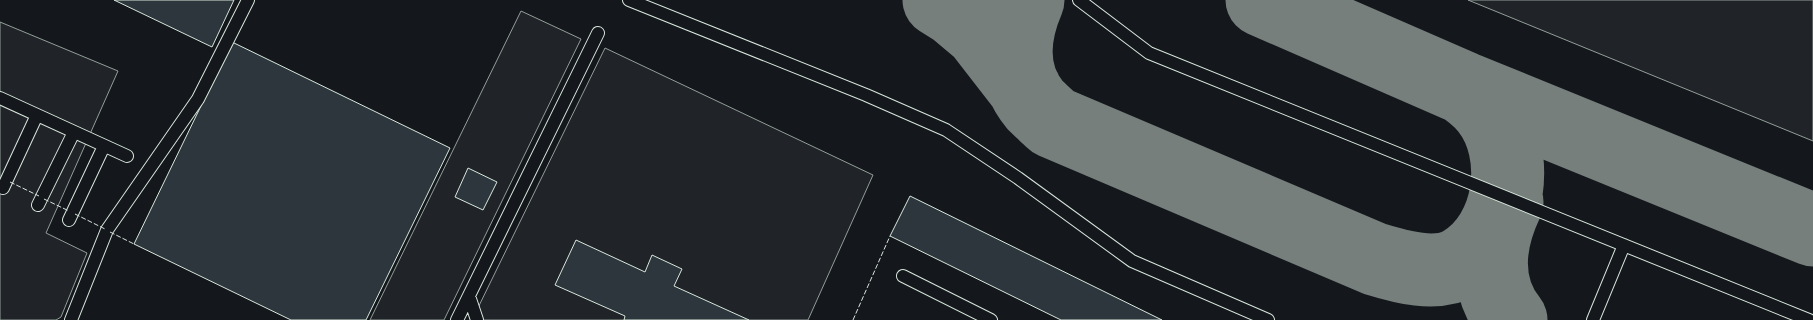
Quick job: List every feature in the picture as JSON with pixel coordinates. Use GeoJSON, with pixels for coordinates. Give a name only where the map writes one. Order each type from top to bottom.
{"type":"FeatureCollection","features":[{"type":"Feature","properties":{"kind":"lane"},"geometry":{"type":"LineString","coordinates":[[71,320],[107,230],[198,99],[248,0]]}},
{"type":"Feature","properties":{"kind":"lane"},"geometry":{"type":"LineString","coordinates":[[629,0],[866,95],[946,130],[1024,183],[1132,261],[1268,320]]}},
{"type":"Feature","properties":{"kind":"lane"},"geometry":{"type":"LineString","coordinates":[[1079,0],[1149,53],[1809,320]]}},
{"type":"Feature","properties":{"kind":"lane"},"geometry":{"type":"LineString","coordinates":[[457,320],[598,33]]}},
{"type":"Feature","properties":{"kind":"lane"},"geometry":{"type":"LineString","coordinates":[[0,98],[127,156]]}},
{"type":"Feature","properties":{"kind":"lane"},"geometry":{"type":"LineString","coordinates":[[3,188],[37,115]]}},
{"type":"Feature","properties":{"kind":"lane"},"geometry":{"type":"LineString","coordinates":[[38,204],[74,132]]}},
{"type":"Feature","properties":{"kind":"lane"},"geometry":{"type":"LineString","coordinates":[[69,220],[104,146]]}},
{"type":"Feature","properties":{"kind":"lane"},"geometry":{"type":"LineString","coordinates":[[1593,320],[1624,245]]}},
{"type":"Feature","properties":{"kind":"lane"},"geometry":{"type":"LineString","coordinates":[[903,276],[986,319]]}},
{"type":"Feature","properties":{"kind":"lane"},"geometry":{"type":"LineString","coordinates":[[469,296],[477,320]]}},
{"type":"Feature","properties":{"kind":"shaded area"},"geometry":{"type":"Polygon","coordinates":[[[1468,0],[1813,0],[1813,141],[1468,0]]]}},
{"type":"Feature","properties":{"kind":"shaded area"},"geometry":{"type":"Polygon","coordinates":[[[521,11],[581,39],[444,320],[370,320],[521,11]]]}},
{"type":"Feature","properties":{"kind":"shaded area"},"geometry":{"type":"Polygon","coordinates":[[[0,22],[118,71],[46,233],[87,253],[61,317],[56,320],[0,320],[0,22]]]}},
{"type":"Feature","properties":{"kind":"shaded area"},"geometry":{"type":"Polygon","coordinates":[[[605,48],[873,175],[808,320],[472,320],[605,48]]]}},
{"type":"Feature","properties":{"kind":"building"},"geometry":{"type":"Polygon","coordinates":[[[114,0],[234,0],[212,47],[114,0]]]}},
{"type":"Feature","properties":{"kind":"building"},"geometry":{"type":"Polygon","coordinates":[[[232,42],[450,148],[366,320],[291,320],[134,244],[232,42]]]}},
{"type":"Feature","properties":{"kind":"building"},"geometry":{"type":"Polygon","coordinates":[[[468,168],[497,182],[483,210],[455,197],[468,168]]]}},
{"type":"Feature","properties":{"kind":"building"},"geometry":{"type":"Polygon","coordinates":[[[910,196],[1162,320],[1061,320],[890,236],[910,196]]]}},
{"type":"Feature","properties":{"kind":"building"},"geometry":{"type":"Polygon","coordinates":[[[576,240],[645,272],[652,255],[682,269],[674,286],[749,320],[624,320],[625,316],[555,285],[576,240]]]}},
{"type":"Feature","properties":{"kind":"taxiway"},"geometry":{"type":"LineString","coordinates":[[939,0],[955,10],[980,31],[1025,89]]}},
{"type":"Feature","properties":{"kind":"taxiway"},"geometry":{"type":"LineString","coordinates":[[1028,0],[1019,27],[1016,54],[1017,67],[1027,93],[1035,105],[1053,122],[1375,259],[1396,265],[1430,270],[1451,267],[1461,263],[1478,250],[1492,233],[1501,213],[1506,192],[1508,169],[1505,148],[1498,127],[1487,109],[1479,100],[1464,88]]}},
{"type":"Feature","properties":{"kind":"taxiway"},"geometry":{"type":"LineString","coordinates":[[1262,0],[1464,88],[1813,230]]}},
{"type":"Feature","properties":{"kind":"taxiway"},"geometry":{"type":"LineString","coordinates":[[1507,202],[1496,231],[1491,262],[1492,277],[1496,292],[1502,306],[1511,320]]}},
{"type":"Feature","properties":{"kind":"fence"},"geometry":{"type":"LineString","coordinates":[[10,182],[39,196]]}},
{"type":"Feature","properties":{"kind":"fence"},"geometry":{"type":"LineString","coordinates":[[44,199],[69,211]]}},
{"type":"Feature","properties":{"kind":"fence"},"geometry":{"type":"LineString","coordinates":[[75,214],[105,229]]}},
{"type":"Feature","properties":{"kind":"fence"},"geometry":{"type":"LineString","coordinates":[[110,232],[134,244]]}},
{"type":"Feature","properties":{"kind":"fence"},"geometry":{"type":"LineString","coordinates":[[853,320],[890,236]]}}]}
